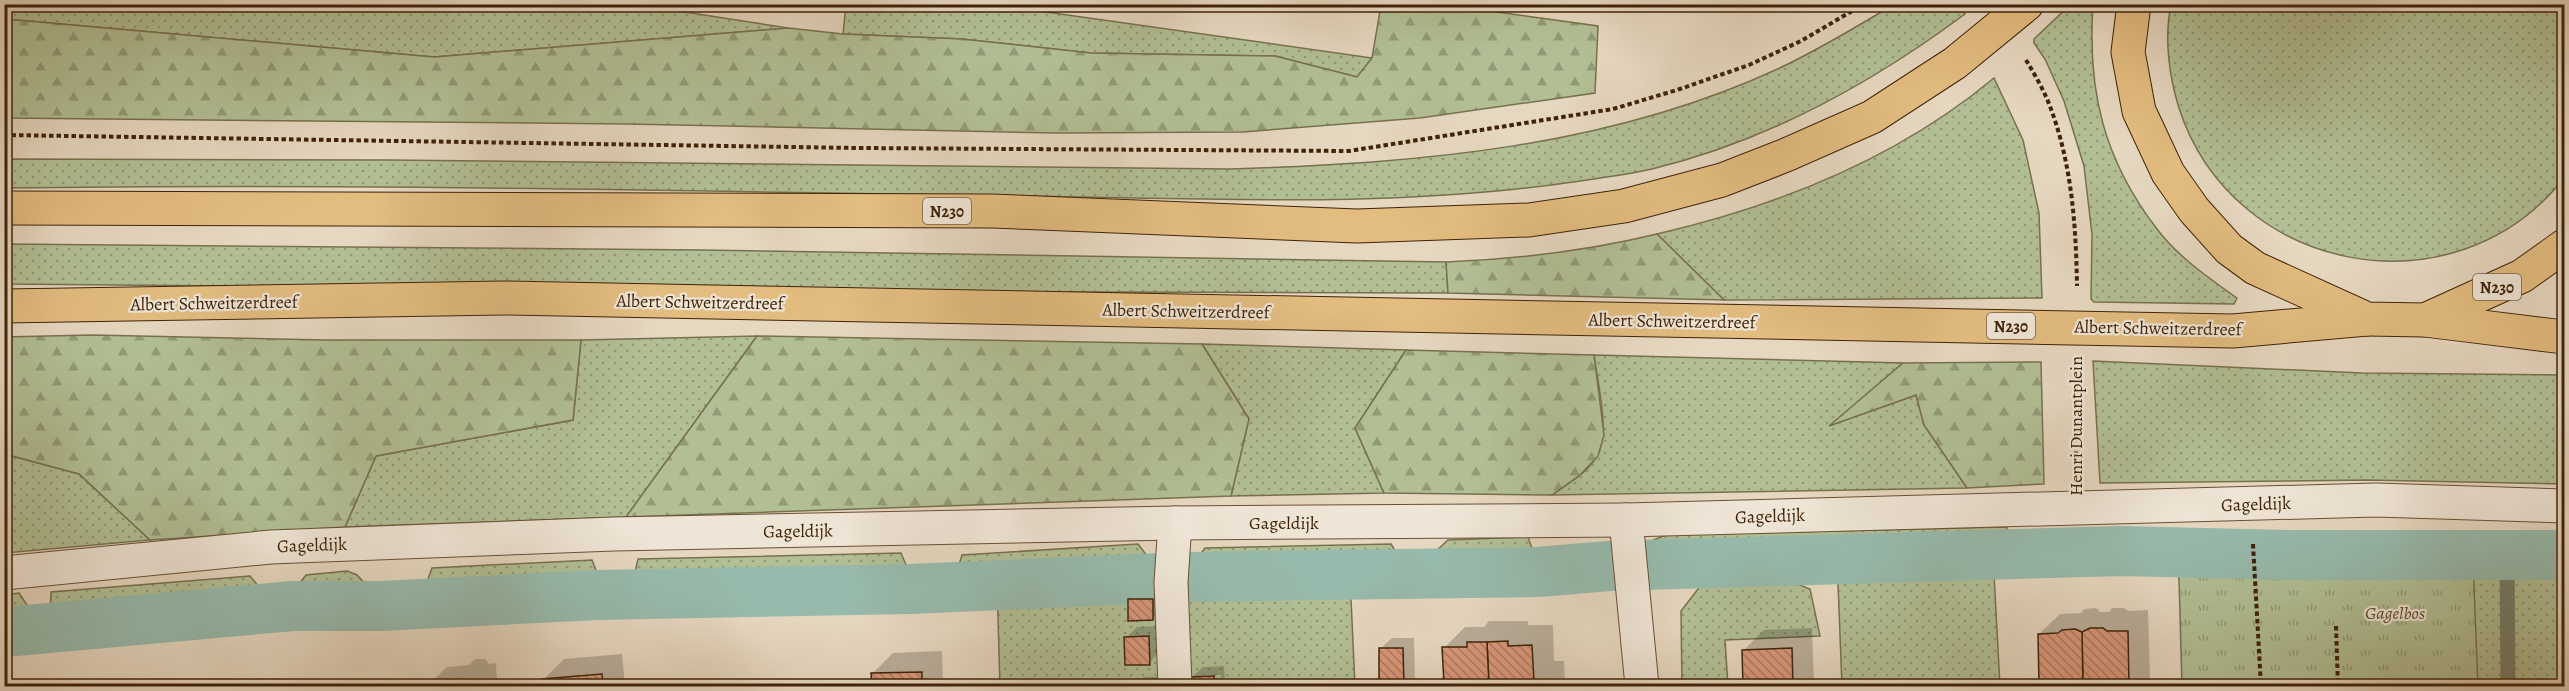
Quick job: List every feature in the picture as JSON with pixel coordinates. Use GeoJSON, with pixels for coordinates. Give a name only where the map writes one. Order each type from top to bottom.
{"type":"FeatureCollection","features":[{"type":"Feature","properties":{"kind":"highway","name":"N230"},"geometry":{"type":"LineString","coordinates":[[4,207],[992,211],[1357,226],[1529,220],[1624,206],[1722,180],[1786,155],[1872,117],[1955,63],[2003,26],[2027,4]]}},
{"type":"Feature","properties":{"kind":"highway","name":"N230"},"geometry":{"type":"LineString","coordinates":[[2134,4],[2128,52],[2139,111],[2168,173],[2194,210],[2229,249],[2256,268],[2367,319],[2425,320],[2565,337]]}},
{"type":"Feature","properties":{"kind":"highway","name":"N230"},"geometry":{"type":"LineString","coordinates":[[2425,320],[2522,276],[2565,246]]}},
{"type":"Feature","properties":{"kind":"highway","name":"Albert Schweitzerdreef"},"geometry":{"type":"LineString","coordinates":[[4,306],[504,298],[2233,331],[2367,319]]}},
{"type":"Feature","properties":{"kind":"street","name":"Gageldijk"},"geometry":{"type":"LineString","coordinates":[[4,573],[271,547],[614,534],[1175,524],[1626,520],[2376,501],[2565,506]]}},
{"type":"Feature","properties":{"kind":"street"},"geometry":{"type":"LineString","coordinates":[[1626,520],[1642,687]]}},
{"type":"Feature","properties":{"kind":"street"},"geometry":{"type":"LineString","coordinates":[[1175,524],[1171,582],[1175,687]]}},
{"type":"Feature","properties":{"kind":"path"},"geometry":{"type":"LineString","coordinates":[[4,135],[858,148],[1349,151],[1613,109],[1749,65],[1800,41],[1864,4]]}},
{"type":"Feature","properties":{"kind":"path","name":"Henri Dunantplein"},"geometry":{"type":"LineString","coordinates":[[2003,26],[2027,60],[2051,108],[2066,161],[2076,221],[2076,508]]}},
{"type":"Feature","properties":{"kind":"path"},"geometry":{"type":"LineString","coordinates":[[2252,505],[2261,687]]}},
{"type":"Feature","properties":{"kind":"path"},"geometry":{"type":"LineString","coordinates":[[2336,626],[2338,687]]}},
{"type":"Feature","properties":{"kind":"green space"},"geometry":{"type":"Polygon","coordinates":[[[633,4],[788,28],[434,57],[5,19],[4,5],[633,4]]]}},
{"type":"Feature","properties":{"kind":"green space"},"geometry":{"type":"Polygon","coordinates":[[[990,4],[1372,58],[1357,77],[1275,56],[1091,53],[962,39],[843,34],[846,5],[990,4]]]}},
{"type":"Feature","properties":{"kind":"green space"},"geometry":{"type":"Polygon","coordinates":[[[2071,4],[2093,5],[2093,67],[2097,95],[2103,123],[2124,177],[2139,203],[2165,239],[2194,266],[2237,298],[2234,304],[2094,302],[2091,299],[2092,235],[2084,166],[2064,101],[2045,59],[2034,43],[2034,39],[2071,4]]]}},
{"type":"Feature","properties":{"kind":"green space"},"geometry":{"type":"Polygon","coordinates":[[[1381,5],[1446,5],[1598,26],[1595,93],[1420,118],[1243,132],[1057,133],[627,124],[5,118],[5,19],[434,57],[788,28],[843,34],[962,39],[1091,53],[1275,56],[1357,77],[1372,58],[1381,5]]]}},
{"type":"Feature","properties":{"kind":"green space"},"geometry":{"type":"Polygon","coordinates":[[[1893,5],[1912,5],[1918,11],[1926,5],[1958,5],[1965,14],[1893,64],[1855,86],[1817,107],[1737,143],[1652,169],[1504,190],[1366,199],[1228,200],[386,187],[5,188],[4,159],[388,160],[1230,169],[1372,162],[1514,146],[1583,133],[1652,115],[1720,93],[1786,65],[1893,5]]]}},
{"type":"Feature","properties":{"kind":"green space"},"geometry":{"type":"Polygon","coordinates":[[[2171,5],[2564,5],[2564,178],[2519,221],[2466,249],[2409,261],[2351,257],[2296,240],[2247,209],[2207,165],[2179,108],[2173,83],[2168,44],[2171,5]]]}},
{"type":"Feature","properties":{"kind":"green space"},"geometry":{"type":"Polygon","coordinates":[[[1994,78],[2023,140],[2039,213],[2042,298],[1724,300],[1657,234],[1747,209],[1835,176],[1918,132],[1957,107],[1994,78]]]}},
{"type":"Feature","properties":{"kind":"green space"},"geometry":{"type":"Polygon","coordinates":[[[1657,234],[1724,300],[1448,293],[1446,262],[1552,253],[1657,234]]]}},
{"type":"Feature","properties":{"kind":"green space"},"geometry":{"type":"Polygon","coordinates":[[[4,244],[700,250],[1446,262],[1448,293],[779,291],[5,284],[4,244]]]}},
{"type":"Feature","properties":{"kind":"green space"},"geometry":{"type":"Polygon","coordinates":[[[92,335],[325,340],[581,340],[573,420],[376,456],[345,527],[150,540],[79,474],[5,454],[4,337],[92,335]]]}},
{"type":"Feature","properties":{"kind":"green space"},"geometry":{"type":"Polygon","coordinates":[[[757,336],[626,517],[345,527],[376,456],[573,420],[581,340],[757,336]]]}},
{"type":"Feature","properties":{"kind":"green space"},"geometry":{"type":"Polygon","coordinates":[[[757,336],[1202,344],[1249,419],[1231,496],[626,517],[757,336]]]}},
{"type":"Feature","properties":{"kind":"green space"},"geometry":{"type":"Polygon","coordinates":[[[1202,344],[1406,350],[1355,428],[1384,493],[1231,496],[1249,419],[1202,344]]]}},
{"type":"Feature","properties":{"kind":"green space"},"geometry":{"type":"Polygon","coordinates":[[[1406,350],[1594,355],[1604,435],[1598,456],[1580,475],[1552,495],[1384,493],[1355,428],[1406,350]]]}},
{"type":"Feature","properties":{"kind":"green space"},"geometry":{"type":"Polygon","coordinates":[[[1594,355],[1903,363],[1831,425],[1916,395],[1924,425],[1967,488],[1552,495],[1588,468],[1601,446],[1603,421],[1594,355]]]}},
{"type":"Feature","properties":{"kind":"green space"},"geometry":{"type":"Polygon","coordinates":[[[2093,361],[2362,373],[2564,375],[2564,484],[2367,480],[2100,483],[2093,361]]]}},
{"type":"Feature","properties":{"kind":"green space"},"geometry":{"type":"Polygon","coordinates":[[[2041,362],[2044,484],[1967,488],[1924,425],[1916,395],[1829,426],[1903,363],[2041,362]]]}},
{"type":"Feature","properties":{"kind":"green space"},"geometry":{"type":"Polygon","coordinates":[[[4,454],[79,474],[150,540],[5,553],[4,454]]]}},
{"type":"Feature","properties":{"kind":"green space"},"geometry":{"type":"Polygon","coordinates":[[[2007,527],[2007,547],[1645,559],[1647,543],[1665,535],[2007,527]]]}},
{"type":"Feature","properties":{"kind":"green space"},"geometry":{"type":"Polygon","coordinates":[[[1528,537],[1536,560],[1435,561],[1435,552],[1448,540],[1528,537]]]}},
{"type":"Feature","properties":{"kind":"green space","name":"Gagelbos"},"geometry":{"type":"Polygon","coordinates":[[[2472,537],[2564,538],[2564,686],[2268,686],[2261,542],[2472,537]]]}},
{"type":"Feature","properties":{"kind":"green space","name":"Gagelbos"},"geometry":{"type":"Polygon","coordinates":[[[2472,537],[2478,686],[2182,686],[2178,544],[2472,537]]]}},
{"type":"Feature","properties":{"kind":"green space"},"geometry":{"type":"Polygon","coordinates":[[[1138,544],[1154,565],[955,578],[962,555],[1138,544]]]}},
{"type":"Feature","properties":{"kind":"green space"},"geometry":{"type":"Polygon","coordinates":[[[1391,544],[1403,564],[1210,566],[1200,555],[1205,548],[1391,544]]]}},
{"type":"Feature","properties":{"kind":"green space"},"geometry":{"type":"Polygon","coordinates":[[[901,553],[911,577],[650,587],[633,580],[638,559],[901,553]]]}},
{"type":"Feature","properties":{"kind":"green space"},"geometry":{"type":"Polygon","coordinates":[[[1993,556],[2000,686],[1842,686],[1837,558],[1993,556]]]}},
{"type":"Feature","properties":{"kind":"green space"},"geometry":{"type":"Polygon","coordinates":[[[592,560],[602,586],[423,593],[432,568],[592,560]]]}},
{"type":"Feature","properties":{"kind":"green space"},"geometry":{"type":"Polygon","coordinates":[[[347,571],[357,575],[376,596],[294,600],[293,592],[306,575],[347,571]]]}},
{"type":"Feature","properties":{"kind":"green space"},"geometry":{"type":"Polygon","coordinates":[[[250,576],[268,598],[50,620],[51,592],[250,576]]]}},
{"type":"Feature","properties":{"kind":"green space"},"geometry":{"type":"Polygon","coordinates":[[[1350,577],[1355,686],[1000,686],[997,584],[1350,577]]]}},
{"type":"Feature","properties":{"kind":"green space"},"geometry":{"type":"Polygon","coordinates":[[[1780,577],[1810,589],[1820,636],[1725,640],[1728,686],[1682,686],[1681,611],[1705,580],[1780,577]]]}},
{"type":"Feature","properties":{"kind":"green space"},"geometry":{"type":"Polygon","coordinates":[[[19,593],[27,605],[26,620],[5,622],[5,595],[19,593]]]}},
{"type":"Feature","properties":{"kind":"building"},"geometry":{"type":"Polygon","coordinates":[[[1128,599],[1153,599],[1153,620],[1128,621],[1128,599]]]}},
{"type":"Feature","properties":{"kind":"building"},"geometry":{"type":"Polygon","coordinates":[[[2090,628],[2128,631],[2129,686],[2083,686],[2082,632],[2090,628]]]}},
{"type":"Feature","properties":{"kind":"building"},"geometry":{"type":"Polygon","coordinates":[[[2075,629],[2082,632],[2083,686],[2039,686],[2038,634],[2075,629]]]}},
{"type":"Feature","properties":{"kind":"building"},"geometry":{"type":"Polygon","coordinates":[[[1149,636],[1150,665],[1125,665],[1124,637],[1149,636]]]}},
{"type":"Feature","properties":{"kind":"building"},"geometry":{"type":"Polygon","coordinates":[[[1508,641],[1508,646],[1532,645],[1534,681],[1544,681],[1544,686],[1489,686],[1487,642],[1508,641]]]}},
{"type":"Feature","properties":{"kind":"building"},"geometry":{"type":"Polygon","coordinates":[[[1467,642],[1487,642],[1489,686],[1433,686],[1433,683],[1444,683],[1442,647],[1467,647],[1467,642]]]}},
{"type":"Feature","properties":{"kind":"building"},"geometry":{"type":"Polygon","coordinates":[[[1379,648],[1403,648],[1404,686],[1379,686],[1379,648]]]}},
{"type":"Feature","properties":{"kind":"building"},"geometry":{"type":"Polygon","coordinates":[[[1792,648],[1793,686],[1743,686],[1742,650],[1792,648]]]}},
{"type":"Feature","properties":{"kind":"building"},"geometry":{"type":"Polygon","coordinates":[[[922,672],[922,686],[872,686],[871,673],[922,672]]]}},
{"type":"Feature","properties":{"kind":"building"},"geometry":{"type":"Polygon","coordinates":[[[602,674],[603,686],[542,686],[542,679],[602,674]]]}},
{"type":"Feature","properties":{"kind":"building"},"geometry":{"type":"Polygon","coordinates":[[[1214,676],[1214,686],[1190,686],[1190,677],[1214,676]]]}},
{"type":"Feature","properties":{"kind":"building"},"geometry":{"type":"Polygon","coordinates":[[[464,679],[468,684],[475,683],[475,686],[432,686],[449,685],[452,680],[464,679]]]}},
{"type":"Feature","properties":{"kind":"waterway"},"geometry":{"type":"LineString","coordinates":[[1188,577],[1537,572],[1609,566],[2121,551],[2290,555],[2564,555]]}},
{"type":"Feature","properties":{"kind":"waterway"},"geometry":{"type":"LineString","coordinates":[[2507,555],[2508,686]]}},
{"type":"Feature","properties":{"kind":"waterway"},"geometry":{"type":"LineString","coordinates":[[4,632],[293,606],[381,606],[597,595],[910,589],[1161,578]]}}]}
